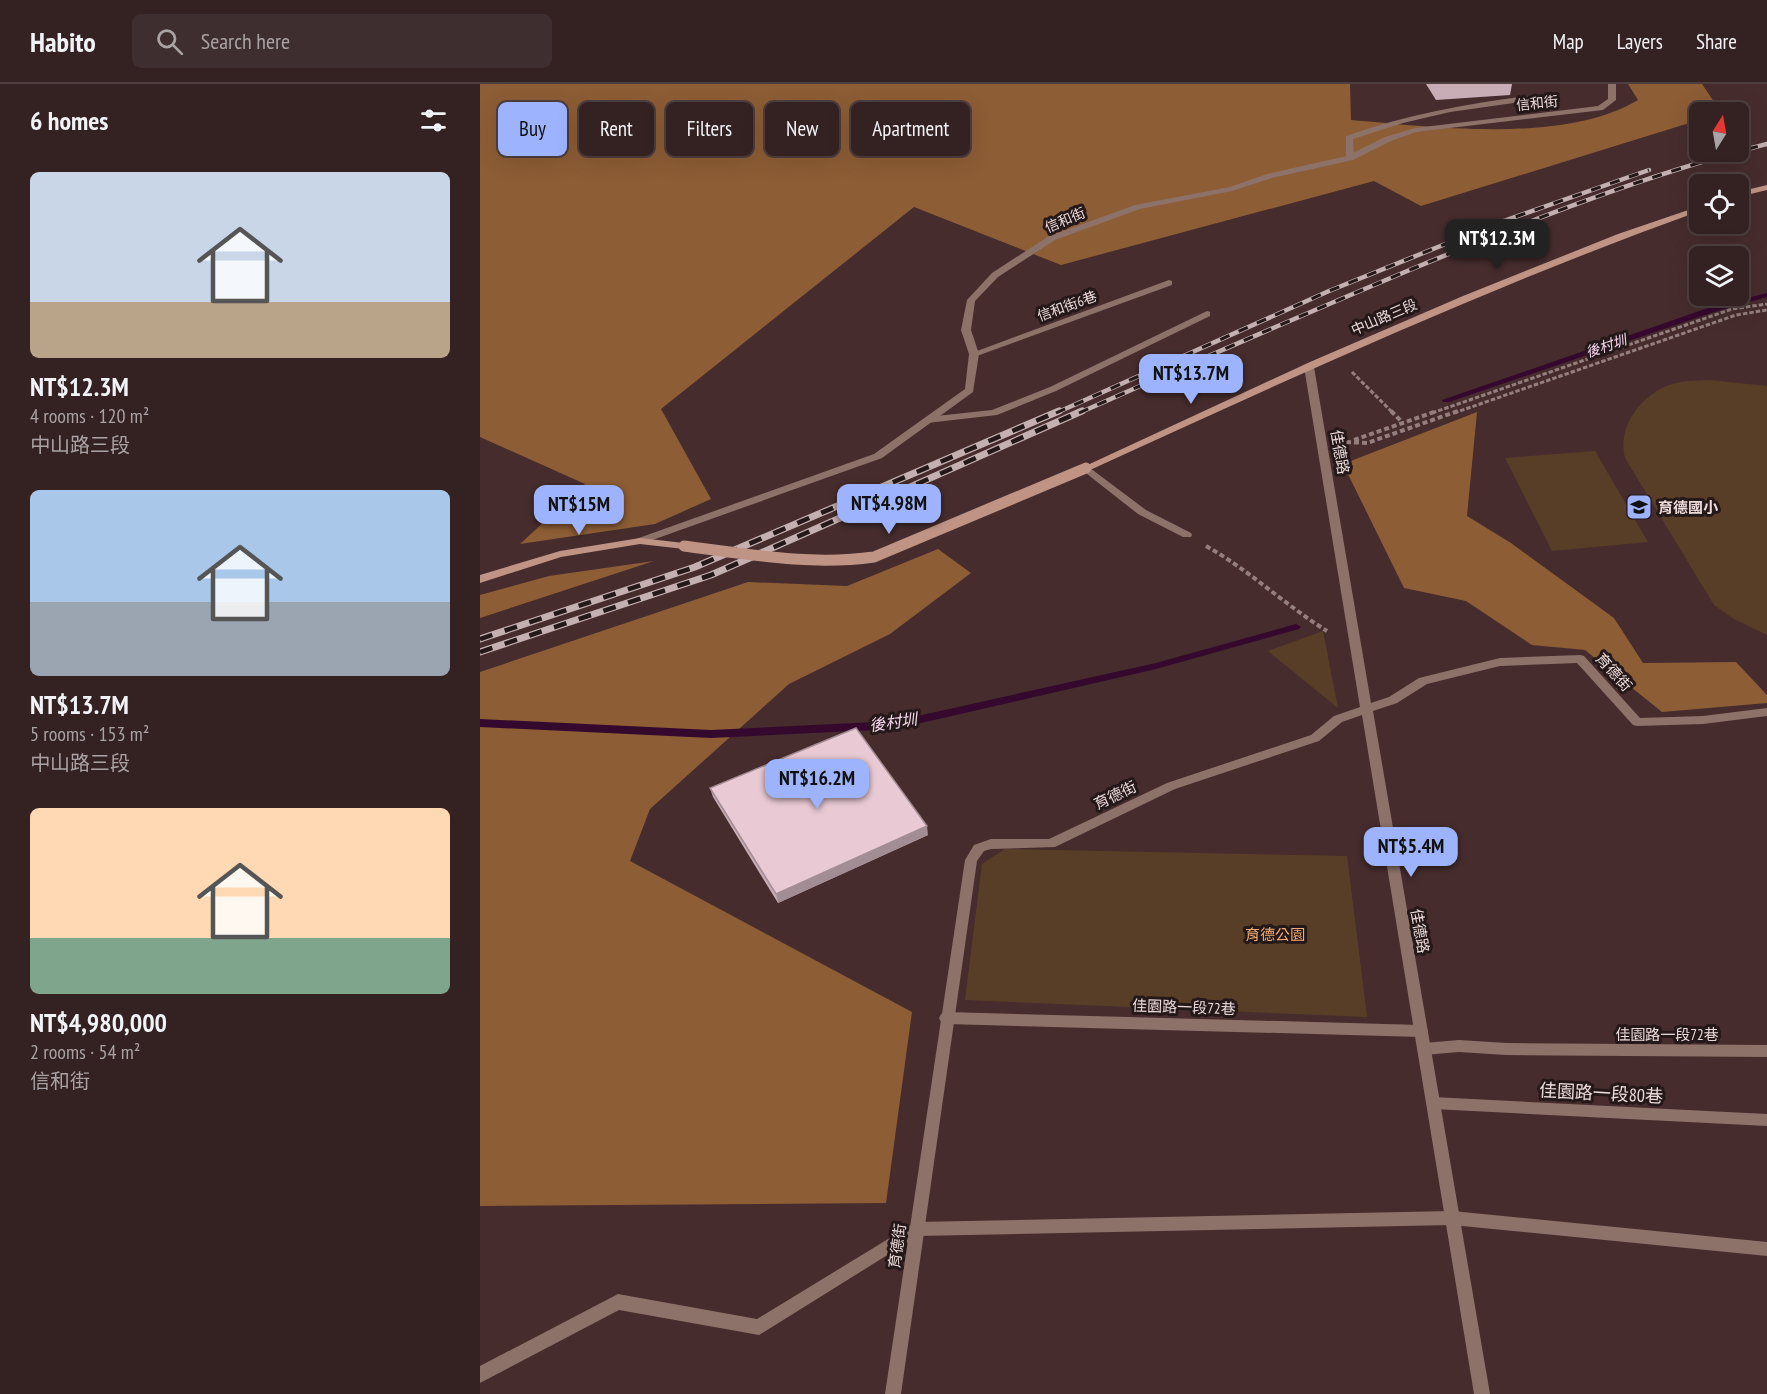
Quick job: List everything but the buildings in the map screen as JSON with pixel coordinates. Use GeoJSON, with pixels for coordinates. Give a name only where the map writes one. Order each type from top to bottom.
{"type":"FeatureCollection","features":[{"type":"Feature","properties":{"kind":"main road"},"geometry":{"type":"LineString","coordinates":[[1749,192],[1767,187]]}},
{"type":"Feature","properties":{"kind":"main road","name":"中山路三段"},"geometry":{"type":"LineString","coordinates":[[640,542],[826,562],[851,562],[874,557],[1086,468],[1334,355],[1597,243],[1689,212]]}},
{"type":"Feature","properties":{"kind":"main road"},"geometry":{"type":"LineString","coordinates":[[480,579],[560,554],[640,542]]}},
{"type":"Feature","properties":{"kind":"street","name":"信和街"},"geometry":{"type":"LineString","coordinates":[[640,542],[878,456],[970,390],[974,354],[966,330],[971,300],[995,275],[1052,238],[1138,207],[1232,189],[1270,176],[1350,158],[1388,139],[1415,130],[1600,108],[1612,100],[1612,84]]}},
{"type":"Feature","properties":{"kind":"street"},"geometry":{"type":"LineString","coordinates":[[1350,158],[1350,138],[1383,126],[1459,107],[1552,95]]}},
{"type":"Feature","properties":{"kind":"street","name":"信和街6巷"},"geometry":{"type":"LineString","coordinates":[[974,354],[1169,283]]}},
{"type":"Feature","properties":{"kind":"street"},"geometry":{"type":"LineString","coordinates":[[927,420],[994,413],[1053,389],[1207,314]]}},
{"type":"Feature","properties":{"kind":"street","name":"佳德路"},"geometry":{"type":"LineString","coordinates":[[1309,367],[1482,1394]]}},
{"type":"Feature","properties":{"kind":"street"},"geometry":{"type":"LineString","coordinates":[[1086,468],[1142,512],[1187,535]]}},
{"type":"Feature","properties":{"kind":"street","name":"育德街"},"geometry":{"type":"LineString","coordinates":[[893,1394],[946,1017],[971,860],[979,848],[991,844],[1051,844],[1171,786],[1315,738],[1338,719],[1393,700],[1423,681],[1489,665],[1580,659],[1636,722],[1703,720],[1767,712]]}},
{"type":"Feature","properties":{"kind":"street","name":"佳園路一段72巷"},"geometry":{"type":"LineString","coordinates":[[946,1017],[1421,1031]]}},
{"type":"Feature","properties":{"kind":"street","name":"佳園路一段72巷"},"geometry":{"type":"LineString","coordinates":[[1424,1049],[1459,1046],[1506,1049],[1767,1051]]}},
{"type":"Feature","properties":{"kind":"street","name":"佳園路一段80巷"},"geometry":{"type":"LineString","coordinates":[[1433,1103],[1767,1120]]}},
{"type":"Feature","properties":{"kind":"street"},"geometry":{"type":"LineString","coordinates":[[480,1375],[618,1302],[759,1327],[916,1229],[1452,1218],[1767,1249]]}},
{"type":"Feature","properties":{"kind":"path"},"geometry":{"type":"LineString","coordinates":[[1342,443],[1732,309],[1767,304]]}},
{"type":"Feature","properties":{"kind":"path"},"geometry":{"type":"LineString","coordinates":[[1351,441],[1367,443],[1736,315],[1767,310]]}},
{"type":"Feature","properties":{"kind":"path"},"geometry":{"type":"LineString","coordinates":[[1334,355],[1404,423]]}},
{"type":"Feature","properties":{"kind":"path"},"geometry":{"type":"LineString","coordinates":[[1187,535],[1226,557],[1294,611],[1356,648]]}},
{"type":"Feature","properties":{"kind":"green space"},"geometry":{"type":"Polygon","coordinates":[[[1710,380],[1767,386],[1767,635],[1734,619],[1714,605],[1625,458],[1624,435],[1633,414],[1640,405],[1658,390],[1674,383],[1710,380]]]}},
{"type":"Feature","properties":{"kind":"green space"},"geometry":{"type":"Polygon","coordinates":[[[1595,451],[1648,542],[1552,551],[1505,458],[1595,451]]]}},
{"type":"Feature","properties":{"kind":"green space"},"geometry":{"type":"Polygon","coordinates":[[[1323,631],[1338,708],[1268,651],[1323,631]]]}},
{"type":"Feature","properties":{"kind":"green space","name":"育德公園"},"geometry":{"type":"Polygon","coordinates":[[[1005,849],[1347,856],[1367,1017],[965,1000],[982,864],[1005,849]]]}},
{"type":"Feature","properties":{"kind":"shaded area"},"geometry":{"type":"Polygon","coordinates":[[[480,84],[1350,84],[1351,120],[1498,129],[1537,128],[1574,123],[1608,114],[1638,100],[1628,84],[1702,84],[1714,102],[1689,102],[1689,123],[1421,206],[1374,181],[1061,265],[914,207],[661,409],[711,499],[655,524],[520,544],[585,484],[480,437],[480,84]]]}},
{"type":"Feature","properties":{"kind":"shaded area"},"geometry":{"type":"Polygon","coordinates":[[[1477,412],[1467,516],[1511,543],[1614,618],[1643,663],[1736,662],[1767,695],[1767,703],[1662,712],[1585,650],[1532,645],[1466,601],[1404,588],[1343,464],[1477,412]]]}},
{"type":"Feature","properties":{"kind":"shaded area"},"geometry":{"type":"Polygon","coordinates":[[[938,549],[971,573],[890,634],[789,684],[650,809],[630,861],[912,1012],[886,1203],[480,1206],[480,672],[748,582],[847,586],[938,549]]]}},
{"type":"Feature","properties":{"kind":"shaded area"},"geometry":{"type":"Polygon","coordinates":[[[654,561],[480,618],[480,595],[549,576],[654,561]]]}},
{"type":"Feature","properties":{"kind":"waterway","name":"後村圳"},"geometry":{"type":"LineString","coordinates":[[1446,400],[1711,310],[1767,295]]}},
{"type":"Feature","properties":{"kind":"waterway","name":"後村圳"},"geometry":{"type":"LineString","coordinates":[[480,723],[711,734],[895,725],[1156,666],[1296,627]]}},
{"type":"Feature","properties":{"kind":"railway"},"geometry":{"type":"LineString","coordinates":[[1079,413],[1328,304],[1499,234],[1587,200],[1676,170],[1767,144]]}},
{"type":"Feature","properties":{"kind":"railway"},"geometry":{"type":"LineString","coordinates":[[1056,413],[1329,291],[1495,224],[1649,170]]}},
{"type":"Feature","properties":{"kind":"railway"},"geometry":{"type":"LineString","coordinates":[[480,639],[695,567],[1059,411]]}},
{"type":"Feature","properties":{"kind":"railway"},"geometry":{"type":"LineString","coordinates":[[480,652],[711,575],[1082,411]]}},
{"type":"Feature","properties":{"kind":"place","name":"育德國小"},"geometry":{"type":"Point","coordinates":[1639,507]}}]}
